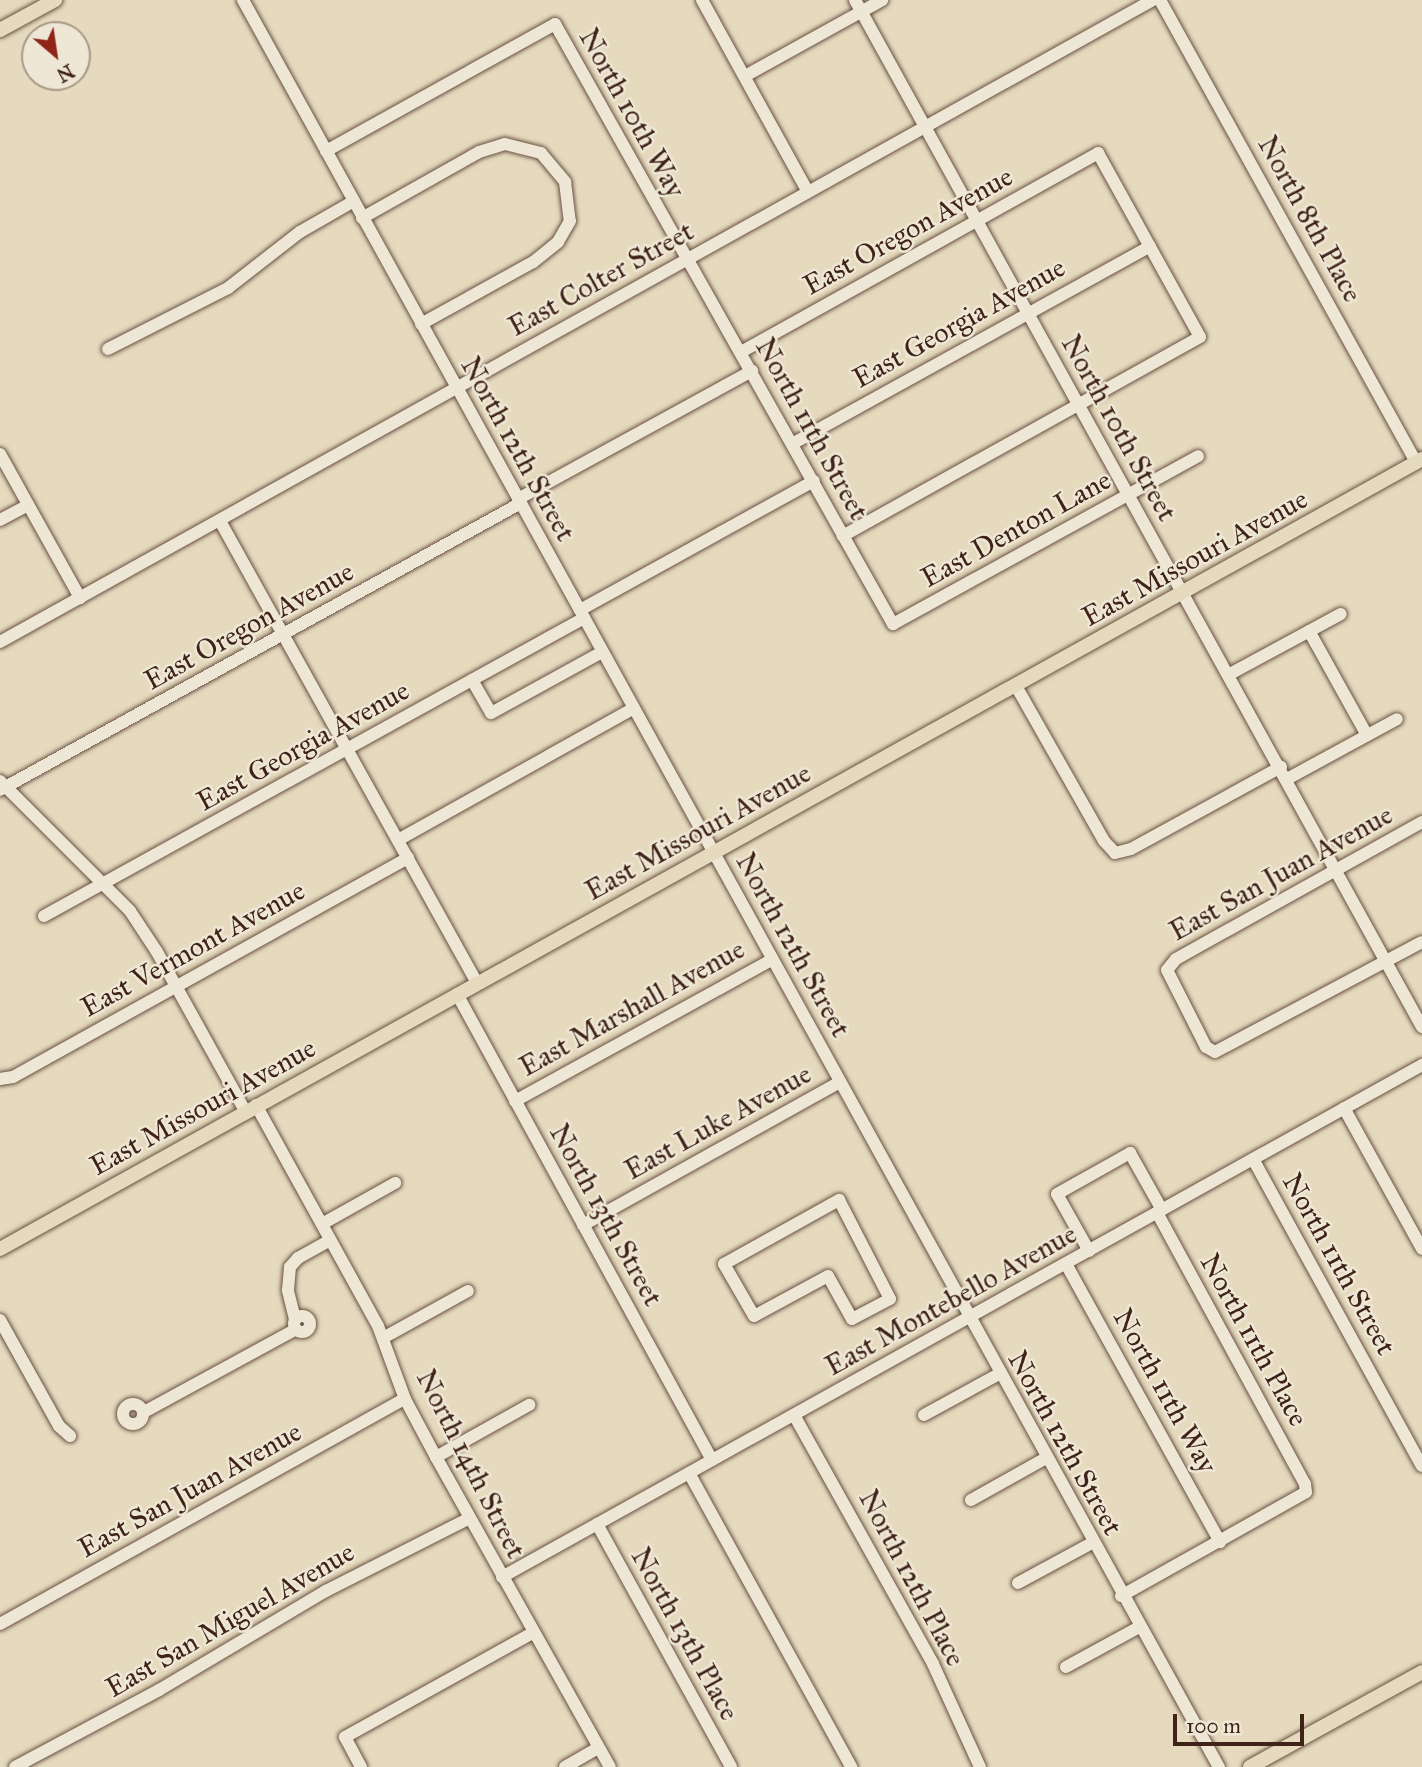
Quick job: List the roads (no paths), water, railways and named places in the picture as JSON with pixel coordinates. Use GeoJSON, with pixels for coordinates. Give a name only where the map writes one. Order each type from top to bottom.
{"type":"FeatureCollection","features":[{"type":"Feature","properties":{"kind":"main road"},"geometry":{"type":"LineString","coordinates":[[0,30],[55,0]]}},
{"type":"Feature","properties":{"kind":"main road","name":"East Missouri Avenue"},"geometry":{"type":"LineString","coordinates":[[0,1249],[1419,460]]}},
{"type":"Feature","properties":{"kind":"main road"},"geometry":{"type":"LineString","coordinates":[[1250,1767],[1422,1672]]}},
{"type":"Feature","properties":{"kind":"street","name":"North 12th Street"},"geometry":{"type":"LineString","coordinates":[[243,0],[970,1317],[1121,1596],[1219,1767]]}},
{"type":"Feature","properties":{"kind":"street"},"geometry":{"type":"LineString","coordinates":[[702,0],[808,192]]}},
{"type":"Feature","properties":{"kind":"street"},"geometry":{"type":"LineString","coordinates":[[745,76],[858,6],[882,0]]}},
{"type":"Feature","properties":{"kind":"street","name":"East Colter Street"},"geometry":{"type":"LineString","coordinates":[[0,642],[1153,0]]}},
{"type":"Feature","properties":{"kind":"street","name":"North 8th Place"},"geometry":{"type":"LineString","coordinates":[[1160,0],[1419,460]]}},
{"type":"Feature","properties":{"kind":"street","name":"North 10th Street"},"geometry":{"type":"LineString","coordinates":[[858,6],[1422,1027]]}},
{"type":"Feature","properties":{"kind":"street","name":"North 10th Way"},"geometry":{"type":"LineString","coordinates":[[326,150],[555,24],[681,254],[689,258]]}},
{"type":"Feature","properties":{"kind":"street"},"geometry":{"type":"LineString","coordinates":[[362,218],[479,152],[505,144],[541,153],[565,182],[570,221],[558,242],[533,262],[421,324]]}},
{"type":"Feature","properties":{"kind":"street","name":"East Oregon Avenue"},"geometry":{"type":"LineString","coordinates":[[741,352],[1098,153],[1150,246]]}},
{"type":"Feature","properties":{"kind":"street"},"geometry":{"type":"LineString","coordinates":[[108,349],[228,288],[300,232],[354,201]]}},
{"type":"Feature","properties":{"kind":"street"},"geometry":{"type":"LineString","coordinates":[[844,536],[1200,337],[1150,246]]}},
{"type":"Feature","properties":{"kind":"street","name":"East Georgia Avenue"},"geometry":{"type":"LineString","coordinates":[[792,444],[1150,246]]}},
{"type":"Feature","properties":{"kind":"street","name":"North 11th Street"},"geometry":{"type":"LineString","coordinates":[[689,258],[893,624]]}},
{"type":"Feature","properties":{"kind":"street","name":"East Oregon Avenue"},"geometry":{"type":"LineString","coordinates":[[2,786],[284,635],[751,371]]}},
{"type":"Feature","properties":{"kind":"street"},"geometry":{"type":"LineString","coordinates":[[0,454],[80,598]]}},
{"type":"Feature","properties":{"kind":"street","name":"East Denton Lane"},"geometry":{"type":"LineString","coordinates":[[893,624],[1198,456]]}},
{"type":"Feature","properties":{"kind":"street","name":"East Georgia Avenue"},"geometry":{"type":"LineString","coordinates":[[44,916],[472,680],[814,481]]}},
{"type":"Feature","properties":{"kind":"street"},"geometry":{"type":"LineString","coordinates":[[0,520],[28,505]]}},
{"type":"Feature","properties":{"kind":"street"},"geometry":{"type":"LineString","coordinates":[[220,521],[477,983]]}},
{"type":"Feature","properties":{"kind":"street"},"geometry":{"type":"LineString","coordinates":[[1228,675],[1341,614]]}},
{"type":"Feature","properties":{"kind":"street"},"geometry":{"type":"LineString","coordinates":[[1309,631],[1367,735]]}},
{"type":"Feature","properties":{"kind":"street"},"geometry":{"type":"LineString","coordinates":[[472,680],[491,713],[603,652]]}},
{"type":"Feature","properties":{"kind":"street"},"geometry":{"type":"LineString","coordinates":[[1016,686],[1104,841],[1115,853],[1131,849],[1397,719]]}},
{"type":"Feature","properties":{"kind":"street"},"geometry":{"type":"LineString","coordinates":[[398,840],[634,708]]}},
{"type":"Feature","properties":{"kind":"street","name":"North 14th Street"},"geometry":{"type":"LineString","coordinates":[[2,786],[104,883],[137,922],[322,1224],[383,1338],[405,1399],[610,1767]]}},
{"type":"Feature","properties":{"kind":"street","name":"East San Juan Avenue"},"geometry":{"type":"LineString","coordinates":[[1385,962],[1215,1052],[1206,1047],[1167,970],[1176,959],[1422,822]]}},
{"type":"Feature","properties":{"kind":"street","name":"East Vermont Avenue"},"geometry":{"type":"LineString","coordinates":[[0,1079],[13,1077],[408,858]]}},
{"type":"Feature","properties":{"kind":"street"},"geometry":{"type":"LineString","coordinates":[[1385,962],[1422,942]]}},
{"type":"Feature","properties":{"kind":"street","name":"East Marshall Avenue"},"geometry":{"type":"LineString","coordinates":[[515,1101],[772,959]]}},
{"type":"Feature","properties":{"kind":"street","name":"North 13th Street"},"geometry":{"type":"LineString","coordinates":[[457,994],[712,1460]]}},
{"type":"Feature","properties":{"kind":"street","name":"East Montebello Avenue"},"geometry":{"type":"LineString","coordinates":[[502,1577],[1422,1065]]}},
{"type":"Feature","properties":{"kind":"street","name":"East Luke Avenue"},"geometry":{"type":"LineString","coordinates":[[583,1225],[840,1082]]}},
{"type":"Feature","properties":{"kind":"street"},"geometry":{"type":"LineString","coordinates":[[1344,1108],[1422,1249]]}},
{"type":"Feature","properties":{"kind":"street","name":"North 11th Place"},"geometry":{"type":"LineString","coordinates":[[1089,1251],[1057,1194],[1130,1153],[1305,1484],[1306,1492],[1220,1542]]}},
{"type":"Feature","properties":{"kind":"street","name":"North 11th Street"},"geometry":{"type":"LineString","coordinates":[[1253,1159],[1422,1466]]}},
{"type":"Feature","properties":{"kind":"street"},"geometry":{"type":"LineString","coordinates":[[322,1224],[395,1184]]}},
{"type":"Feature","properties":{"kind":"street"},"geometry":{"type":"LineString","coordinates":[[839,1200],[890,1299],[852,1319],[828,1276],[754,1316],[724,1264],[839,1200]]}},
{"type":"Feature","properties":{"kind":"street"},"geometry":{"type":"LineString","coordinates":[[144,1412],[295,1324],[288,1290],[290,1267],[298,1258],[330,1240]]}},
{"type":"Feature","properties":{"kind":"street","name":"North 11th Way"},"geometry":{"type":"LineString","coordinates":[[1066,1264],[1220,1542]]}},
{"type":"Feature","properties":{"kind":"street"},"geometry":{"type":"LineString","coordinates":[[383,1338],[468,1291]]}},
{"type":"Feature","properties":{"kind":"street"},"geometry":{"type":"LineString","coordinates":[[0,1320],[59,1426],[70,1436]]}},
{"type":"Feature","properties":{"kind":"street"},"geometry":{"type":"LineString","coordinates":[[924,1415],[999,1374]]}},
{"type":"Feature","properties":{"kind":"street","name":"East San Juan Avenue"},"geometry":{"type":"LineString","coordinates":[[0,1624],[405,1399]]}},
{"type":"Feature","properties":{"kind":"street"},"geometry":{"type":"LineString","coordinates":[[436,1457],[529,1405]]}},
{"type":"Feature","properties":{"kind":"street","name":"North 12th Place"},"geometry":{"type":"LineString","coordinates":[[794,1415],[933,1664],[980,1767]]}},
{"type":"Feature","properties":{"kind":"street"},"geometry":{"type":"LineString","coordinates":[[971,1500],[1046,1458]]}},
{"type":"Feature","properties":{"kind":"street"},"geometry":{"type":"LineString","coordinates":[[689,1473],[851,1767]]}},
{"type":"Feature","properties":{"kind":"street","name":"East San Miguel Avenue"},"geometry":{"type":"LineString","coordinates":[[15,1767],[159,1690],[326,1591],[470,1518]]}},
{"type":"Feature","properties":{"kind":"street","name":"North 13th Place"},"geometry":{"type":"LineString","coordinates":[[597,1524],[731,1767]]}},
{"type":"Feature","properties":{"kind":"street"},"geometry":{"type":"LineString","coordinates":[[1121,1596],[1220,1542]]}},
{"type":"Feature","properties":{"kind":"street"},"geometry":{"type":"LineString","coordinates":[[1018,1583],[1092,1543]]}},
{"type":"Feature","properties":{"kind":"street"},"geometry":{"type":"LineString","coordinates":[[1066,1667],[1139,1627]]}},
{"type":"Feature","properties":{"kind":"street"},"geometry":{"type":"LineString","coordinates":[[361,1767],[345,1737],[533,1633]]}},
{"type":"Feature","properties":{"kind":"street"},"geometry":{"type":"LineString","coordinates":[[565,1767],[598,1748]]}}]}
